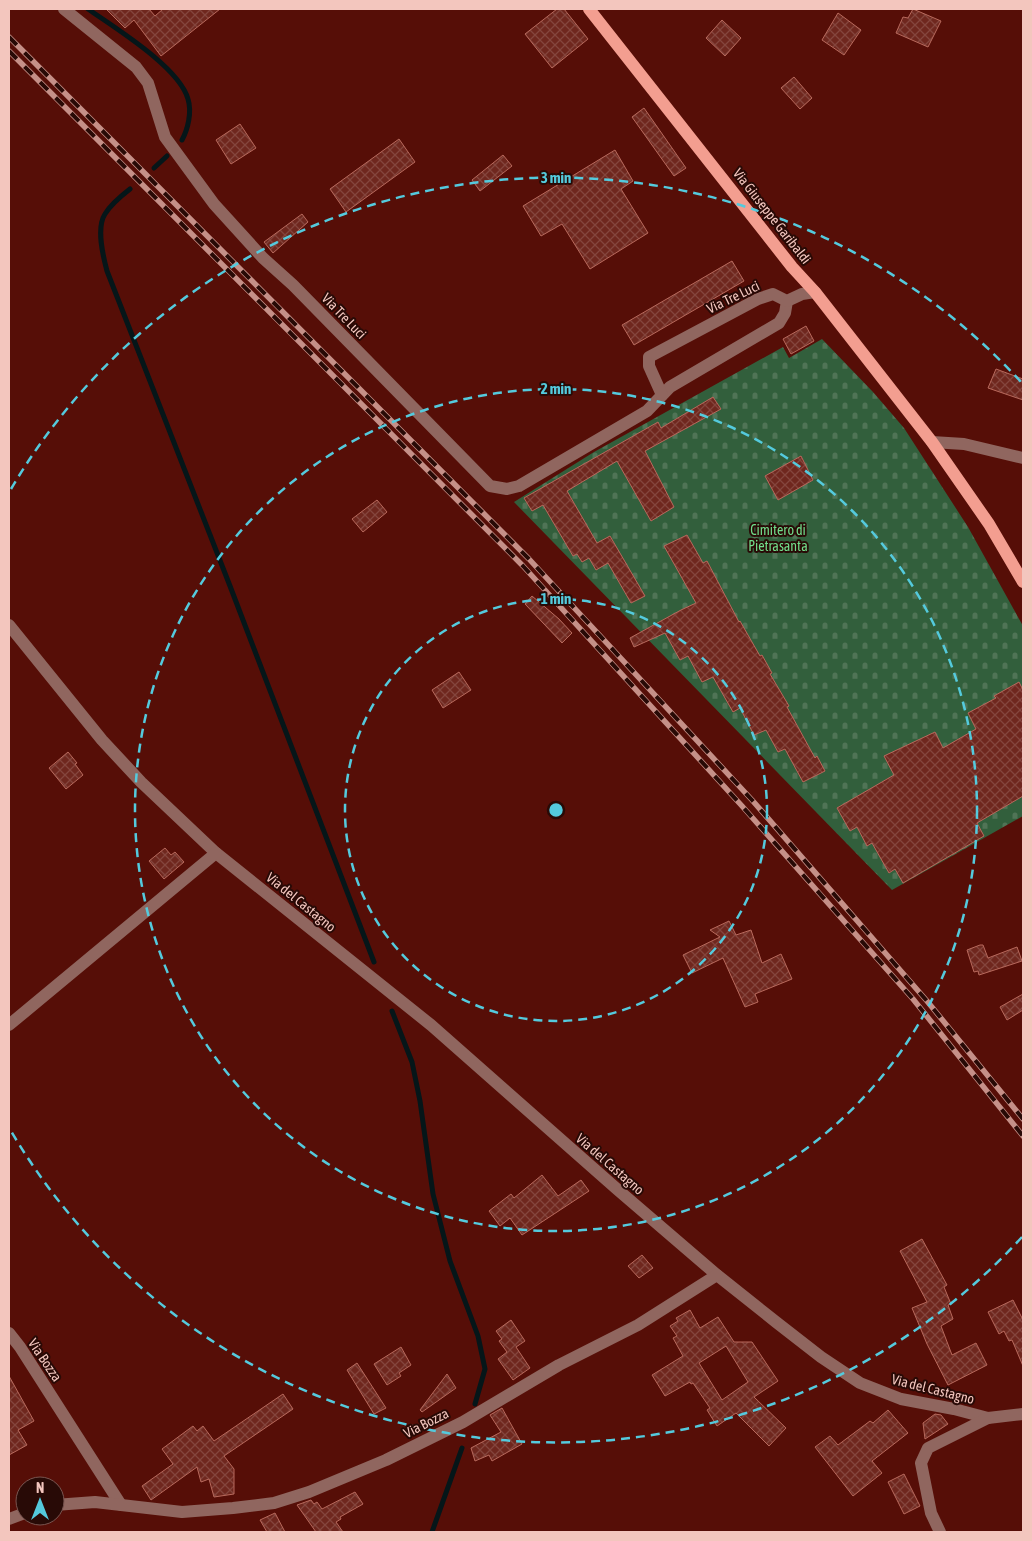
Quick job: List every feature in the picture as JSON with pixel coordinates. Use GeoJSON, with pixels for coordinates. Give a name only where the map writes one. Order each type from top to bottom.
{"type":"FeatureCollection","features":[{"type":"Feature","properties":{"kind":"main road","name":"Via Giuseppe Garibaldi"},"geometry":{"type":"LineString","coordinates":[[589,9],[932,442],[990,524],[1023,582]]}},
{"type":"Feature","properties":{"kind":"street","name":"Via Tre Luci"},"geometry":{"type":"LineString","coordinates":[[64,9],[136,67],[148,84],[165,137],[214,204],[263,258],[293,285],[490,486],[507,489],[519,486],[647,411],[670,387],[779,323],[785,313],[787,301],[773,294],[758,298],[649,357],[649,366],[662,395]]}},
{"type":"Feature","properties":{"kind":"street"},"geometry":{"type":"LineString","coordinates":[[787,301],[802,294],[815,292]]}},
{"type":"Feature","properties":{"kind":"street"},"geometry":{"type":"LineString","coordinates":[[932,442],[964,444],[1023,458]]}},
{"type":"Feature","properties":{"kind":"street","name":"Via del Castagno"},"geometry":{"type":"LineString","coordinates":[[9,625],[102,740],[141,782],[216,853],[431,1025],[524,1109],[717,1275],[821,1357],[860,1383],[901,1399],[954,1409],[988,1418],[1023,1414]]}},
{"type":"Feature","properties":{"kind":"street"},"geometry":{"type":"LineString","coordinates":[[9,1025],[216,853]]}},
{"type":"Feature","properties":{"kind":"street","name":"Via Bozza"},"geometry":{"type":"LineString","coordinates":[[65,1504],[95,1502],[182,1512],[274,1503],[309,1492],[386,1460],[463,1422],[559,1365],[638,1325],[717,1275]]}},
{"type":"Feature","properties":{"kind":"street","name":"Via Bozza"},"geometry":{"type":"LineString","coordinates":[[9,1333],[121,1505]]}},
{"type":"Feature","properties":{"kind":"street"},"geometry":{"type":"LineString","coordinates":[[940,1532],[930,1513],[921,1463],[928,1448],[988,1418]]}},
{"type":"Feature","properties":{"kind":"green space","name":"Cimitero di Pietrasanta"},"geometry":{"type":"Polygon","coordinates":[[[822,339],[873,392],[904,428],[968,527],[1023,626],[1023,816],[892,890],[514,502],[594,452],[783,347],[789,358],[822,339]]]}},
{"type":"Feature","properties":{"kind":"building"},"geometry":{"type":"Polygon","coordinates":[[[106,9],[149,9],[155,16],[163,9],[220,9],[161,56],[134,20],[125,28],[106,9]]]}},
{"type":"Feature","properties":{"kind":"building"},"geometry":{"type":"Polygon","coordinates":[[[557,9],[564,9],[588,39],[552,68],[525,34],[557,9]]]}},
{"type":"Feature","properties":{"kind":"building"},"geometry":{"type":"Polygon","coordinates":[[[913,9],[941,21],[928,47],[896,33],[903,17],[908,18],[913,9]]]}},
{"type":"Feature","properties":{"kind":"building"},"geometry":{"type":"Polygon","coordinates":[[[838,13],[861,30],[844,55],[822,40],[838,13]]]}},
{"type":"Feature","properties":{"kind":"building"},"geometry":{"type":"Polygon","coordinates":[[[722,20],[741,38],[725,56],[706,38],[722,20]]]}},
{"type":"Feature","properties":{"kind":"building"},"geometry":{"type":"Polygon","coordinates":[[[794,77],[812,98],[800,109],[781,88],[794,77]]]}},
{"type":"Feature","properties":{"kind":"building"},"geometry":{"type":"Polygon","coordinates":[[[644,108],[686,168],[674,176],[632,117],[644,108]]]}},
{"type":"Feature","properties":{"kind":"building"},"geometry":{"type":"Polygon","coordinates":[[[240,124],[256,148],[231,164],[216,140],[240,124]]]}},
{"type":"Feature","properties":{"kind":"building"},"geometry":{"type":"Polygon","coordinates":[[[399,139],[415,162],[346,212],[330,189],[399,139]]]}},
{"type":"Feature","properties":{"kind":"building"},"geometry":{"type":"Polygon","coordinates":[[[615,150],[633,181],[621,189],[648,233],[590,269],[562,224],[541,236],[523,206],[615,150]]]}},
{"type":"Feature","properties":{"kind":"building"},"geometry":{"type":"Polygon","coordinates":[[[503,155],[512,166],[480,191],[472,180],[503,155]]]}},
{"type":"Feature","properties":{"kind":"building"},"geometry":{"type":"Polygon","coordinates":[[[302,214],[308,222],[273,253],[264,242],[302,214]]]}},
{"type":"Feature","properties":{"kind":"building"},"geometry":{"type":"Polygon","coordinates":[[[732,261],[744,281],[634,345],[622,325],[732,261]]]}},
{"type":"Feature","properties":{"kind":"building"},"geometry":{"type":"Polygon","coordinates":[[[806,326],[814,341],[791,354],[783,339],[806,326]]]}},
{"type":"Feature","properties":{"kind":"building"},"geometry":{"type":"Polygon","coordinates":[[[996,369],[1023,379],[1023,400],[988,388],[996,369]]]}},
{"type":"Feature","properties":{"kind":"building"},"geometry":{"type":"Polygon","coordinates":[[[713,397],[721,409],[645,451],[674,507],[651,521],[617,461],[567,491],[597,543],[610,536],[645,596],[631,603],[608,563],[596,570],[589,558],[582,562],[577,554],[573,556],[543,505],[532,511],[524,498],[658,422],[661,428],[713,397]]]}},
{"type":"Feature","properties":{"kind":"building"},"geometry":{"type":"Polygon","coordinates":[[[801,456],[813,480],[778,500],[765,476],[801,456]]]}},
{"type":"Feature","properties":{"kind":"building"},"geometry":{"type":"Polygon","coordinates":[[[377,500],[387,512],[363,532],[352,519],[377,500]]]}},
{"type":"Feature","properties":{"kind":"building"},"geometry":{"type":"Polygon","coordinates":[[[687,535],[703,563],[707,561],[739,622],[760,656],[762,655],[772,673],[770,674],[789,706],[787,707],[815,758],[817,756],[825,771],[803,782],[785,749],[778,752],[766,730],[754,735],[740,708],[733,712],[713,677],[702,682],[688,656],[680,660],[665,633],[634,647],[630,638],[696,603],[664,546],[687,535]]]}},
{"type":"Feature","properties":{"kind":"building"},"geometry":{"type":"Polygon","coordinates":[[[532,596],[572,633],[562,643],[525,604],[532,596]]]}},
{"type":"Feature","properties":{"kind":"building"},"geometry":{"type":"Polygon","coordinates":[[[459,672],[471,690],[443,708],[432,690],[459,672]]]}},
{"type":"Feature","properties":{"kind":"building"},"geometry":{"type":"Polygon","coordinates":[[[1019,682],[1023,690],[1023,796],[977,823],[984,836],[903,883],[895,869],[889,873],[872,843],[867,846],[857,827],[850,831],[837,808],[894,775],[884,756],[935,732],[943,748],[976,729],[968,713],[996,698],[994,696],[1019,682]]]}},
{"type":"Feature","properties":{"kind":"building"},"geometry":{"type":"Polygon","coordinates":[[[68,752],[77,763],[75,764],[83,775],[66,789],[49,768],[68,752]]]}},
{"type":"Feature","properties":{"kind":"building"},"geometry":{"type":"Polygon","coordinates":[[[165,848],[171,855],[175,852],[184,862],[164,879],[149,861],[165,848]]]}},
{"type":"Feature","properties":{"kind":"building"},"geometry":{"type":"Polygon","coordinates":[[[729,921],[736,935],[751,930],[762,963],[781,954],[792,979],[755,994],[758,1002],[745,1007],[723,958],[692,973],[683,955],[720,937],[710,930],[729,921]]]}},
{"type":"Feature","properties":{"kind":"building"},"geometry":{"type":"Polygon","coordinates":[[[983,945],[988,958],[1017,947],[1022,961],[979,975],[978,971],[974,972],[967,950],[983,945]]]}},
{"type":"Feature","properties":{"kind":"building"},"geometry":{"type":"Polygon","coordinates":[[[1023,994],[1023,1010],[1007,1020],[1000,1007],[1023,994]]]}},
{"type":"Feature","properties":{"kind":"building"},"geometry":{"type":"Polygon","coordinates":[[[542,1175],[558,1196],[581,1180],[589,1191],[522,1235],[510,1218],[500,1226],[489,1211],[511,1194],[514,1198],[542,1175]]]}},
{"type":"Feature","properties":{"kind":"building"},"geometry":{"type":"Polygon","coordinates":[[[922,1239],[947,1285],[944,1287],[951,1304],[948,1305],[953,1319],[941,1326],[952,1355],[976,1343],[987,1365],[948,1385],[927,1344],[912,1308],[927,1302],[900,1251],[922,1239]]]}},
{"type":"Feature","properties":{"kind":"building"},"geometry":{"type":"Polygon","coordinates":[[[642,1255],[653,1268],[639,1278],[628,1266],[642,1255]]]}},
{"type":"Feature","properties":{"kind":"building"},"geometry":{"type":"Polygon","coordinates":[[[1013,1300],[1023,1320],[1023,1366],[1012,1340],[1009,1341],[1004,1331],[999,1334],[988,1312],[1013,1300]]]}},
{"type":"Feature","properties":{"kind":"building"},"geometry":{"type":"Polygon","coordinates":[[[690,1310],[700,1328],[718,1317],[734,1342],[752,1342],[778,1381],[754,1397],[786,1428],[769,1446],[736,1413],[717,1426],[707,1410],[710,1408],[693,1383],[691,1384],[690,1382],[665,1396],[652,1375],[683,1356],[673,1338],[677,1336],[670,1326],[678,1321],[676,1318],[690,1310]],[[726,1346],[699,1363],[722,1400],[748,1382],[726,1346]]]}},
{"type":"Feature","properties":{"kind":"building"},"geometry":{"type":"Polygon","coordinates":[[[511,1320],[525,1341],[516,1347],[530,1368],[513,1380],[498,1359],[507,1352],[499,1341],[502,1339],[496,1331],[511,1320]]]}},
{"type":"Feature","properties":{"kind":"building"},"geometry":{"type":"Polygon","coordinates":[[[401,1347],[411,1365],[399,1373],[401,1376],[387,1385],[374,1364],[401,1347]]]}},
{"type":"Feature","properties":{"kind":"building"},"geometry":{"type":"Polygon","coordinates":[[[357,1363],[386,1408],[374,1414],[347,1370],[357,1363]]]}},
{"type":"Feature","properties":{"kind":"building"},"geometry":{"type":"Polygon","coordinates":[[[447,1374],[456,1388],[422,1412],[420,1410],[447,1374]]]}},
{"type":"Feature","properties":{"kind":"building"},"geometry":{"type":"Polygon","coordinates":[[[9,1376],[34,1421],[18,1430],[27,1445],[9,1455],[9,1376]]]}},
{"type":"Feature","properties":{"kind":"building"},"geometry":{"type":"Polygon","coordinates":[[[283,1394],[293,1409],[224,1456],[234,1469],[234,1494],[214,1497],[209,1479],[201,1482],[197,1467],[151,1500],[142,1486],[173,1464],[162,1449],[193,1426],[197,1431],[203,1426],[214,1441],[283,1394]]]}},
{"type":"Feature","properties":{"kind":"building"},"geometry":{"type":"Polygon","coordinates":[[[502,1408],[522,1444],[492,1461],[489,1455],[475,1461],[471,1448],[501,1432],[490,1415],[502,1408]]]}},
{"type":"Feature","properties":{"kind":"building"},"geometry":{"type":"Polygon","coordinates":[[[888,1410],[908,1433],[872,1461],[882,1473],[853,1496],[815,1447],[830,1436],[838,1445],[870,1421],[873,1423],[888,1410]]]}},
{"type":"Feature","properties":{"kind":"building"},"geometry":{"type":"Polygon","coordinates":[[[935,1414],[941,1415],[948,1424],[925,1439],[923,1423],[935,1414]]]}},
{"type":"Feature","properties":{"kind":"building"},"geometry":{"type":"Polygon","coordinates":[[[904,1474],[920,1506],[904,1514],[888,1482],[904,1474]]]}},
{"type":"Feature","properties":{"kind":"building"},"geometry":{"type":"Polygon","coordinates":[[[355,1492],[363,1504],[340,1517],[341,1519],[336,1522],[343,1532],[316,1532],[297,1505],[311,1500],[314,1504],[317,1502],[322,1509],[355,1492]]]}},
{"type":"Feature","properties":{"kind":"building"},"geometry":{"type":"Polygon","coordinates":[[[275,1513],[285,1532],[267,1532],[260,1520],[275,1513]]]}},
{"type":"Feature","properties":{"kind":"waterway"},"geometry":{"type":"LineString","coordinates":[[88,9],[160,61],[182,87],[188,99],[190,109],[188,126],[182,140]]}},
{"type":"Feature","properties":{"kind":"waterway"},"geometry":{"type":"LineString","coordinates":[[154,168],[167,156]]}},
{"type":"Feature","properties":{"kind":"waterway"},"geometry":{"type":"LineString","coordinates":[[130,189],[110,207],[102,220],[101,242],[107,271],[374,962]]}},
{"type":"Feature","properties":{"kind":"waterway"},"geometry":{"type":"LineString","coordinates":[[392,1011],[412,1062],[420,1101],[433,1194],[450,1261],[478,1336],[485,1369],[475,1404]]}},
{"type":"Feature","properties":{"kind":"waterway"},"geometry":{"type":"LineString","coordinates":[[432,1532],[462,1448]]}},
{"type":"Feature","properties":{"kind":"railway"},"geometry":{"type":"LineString","coordinates":[[9,37],[529,559],[752,800],[927,1001],[1023,1119]]}},
{"type":"Feature","properties":{"kind":"railway"},"geometry":{"type":"LineString","coordinates":[[9,51],[523,566],[742,806],[913,999],[1023,1136]]}}]}
